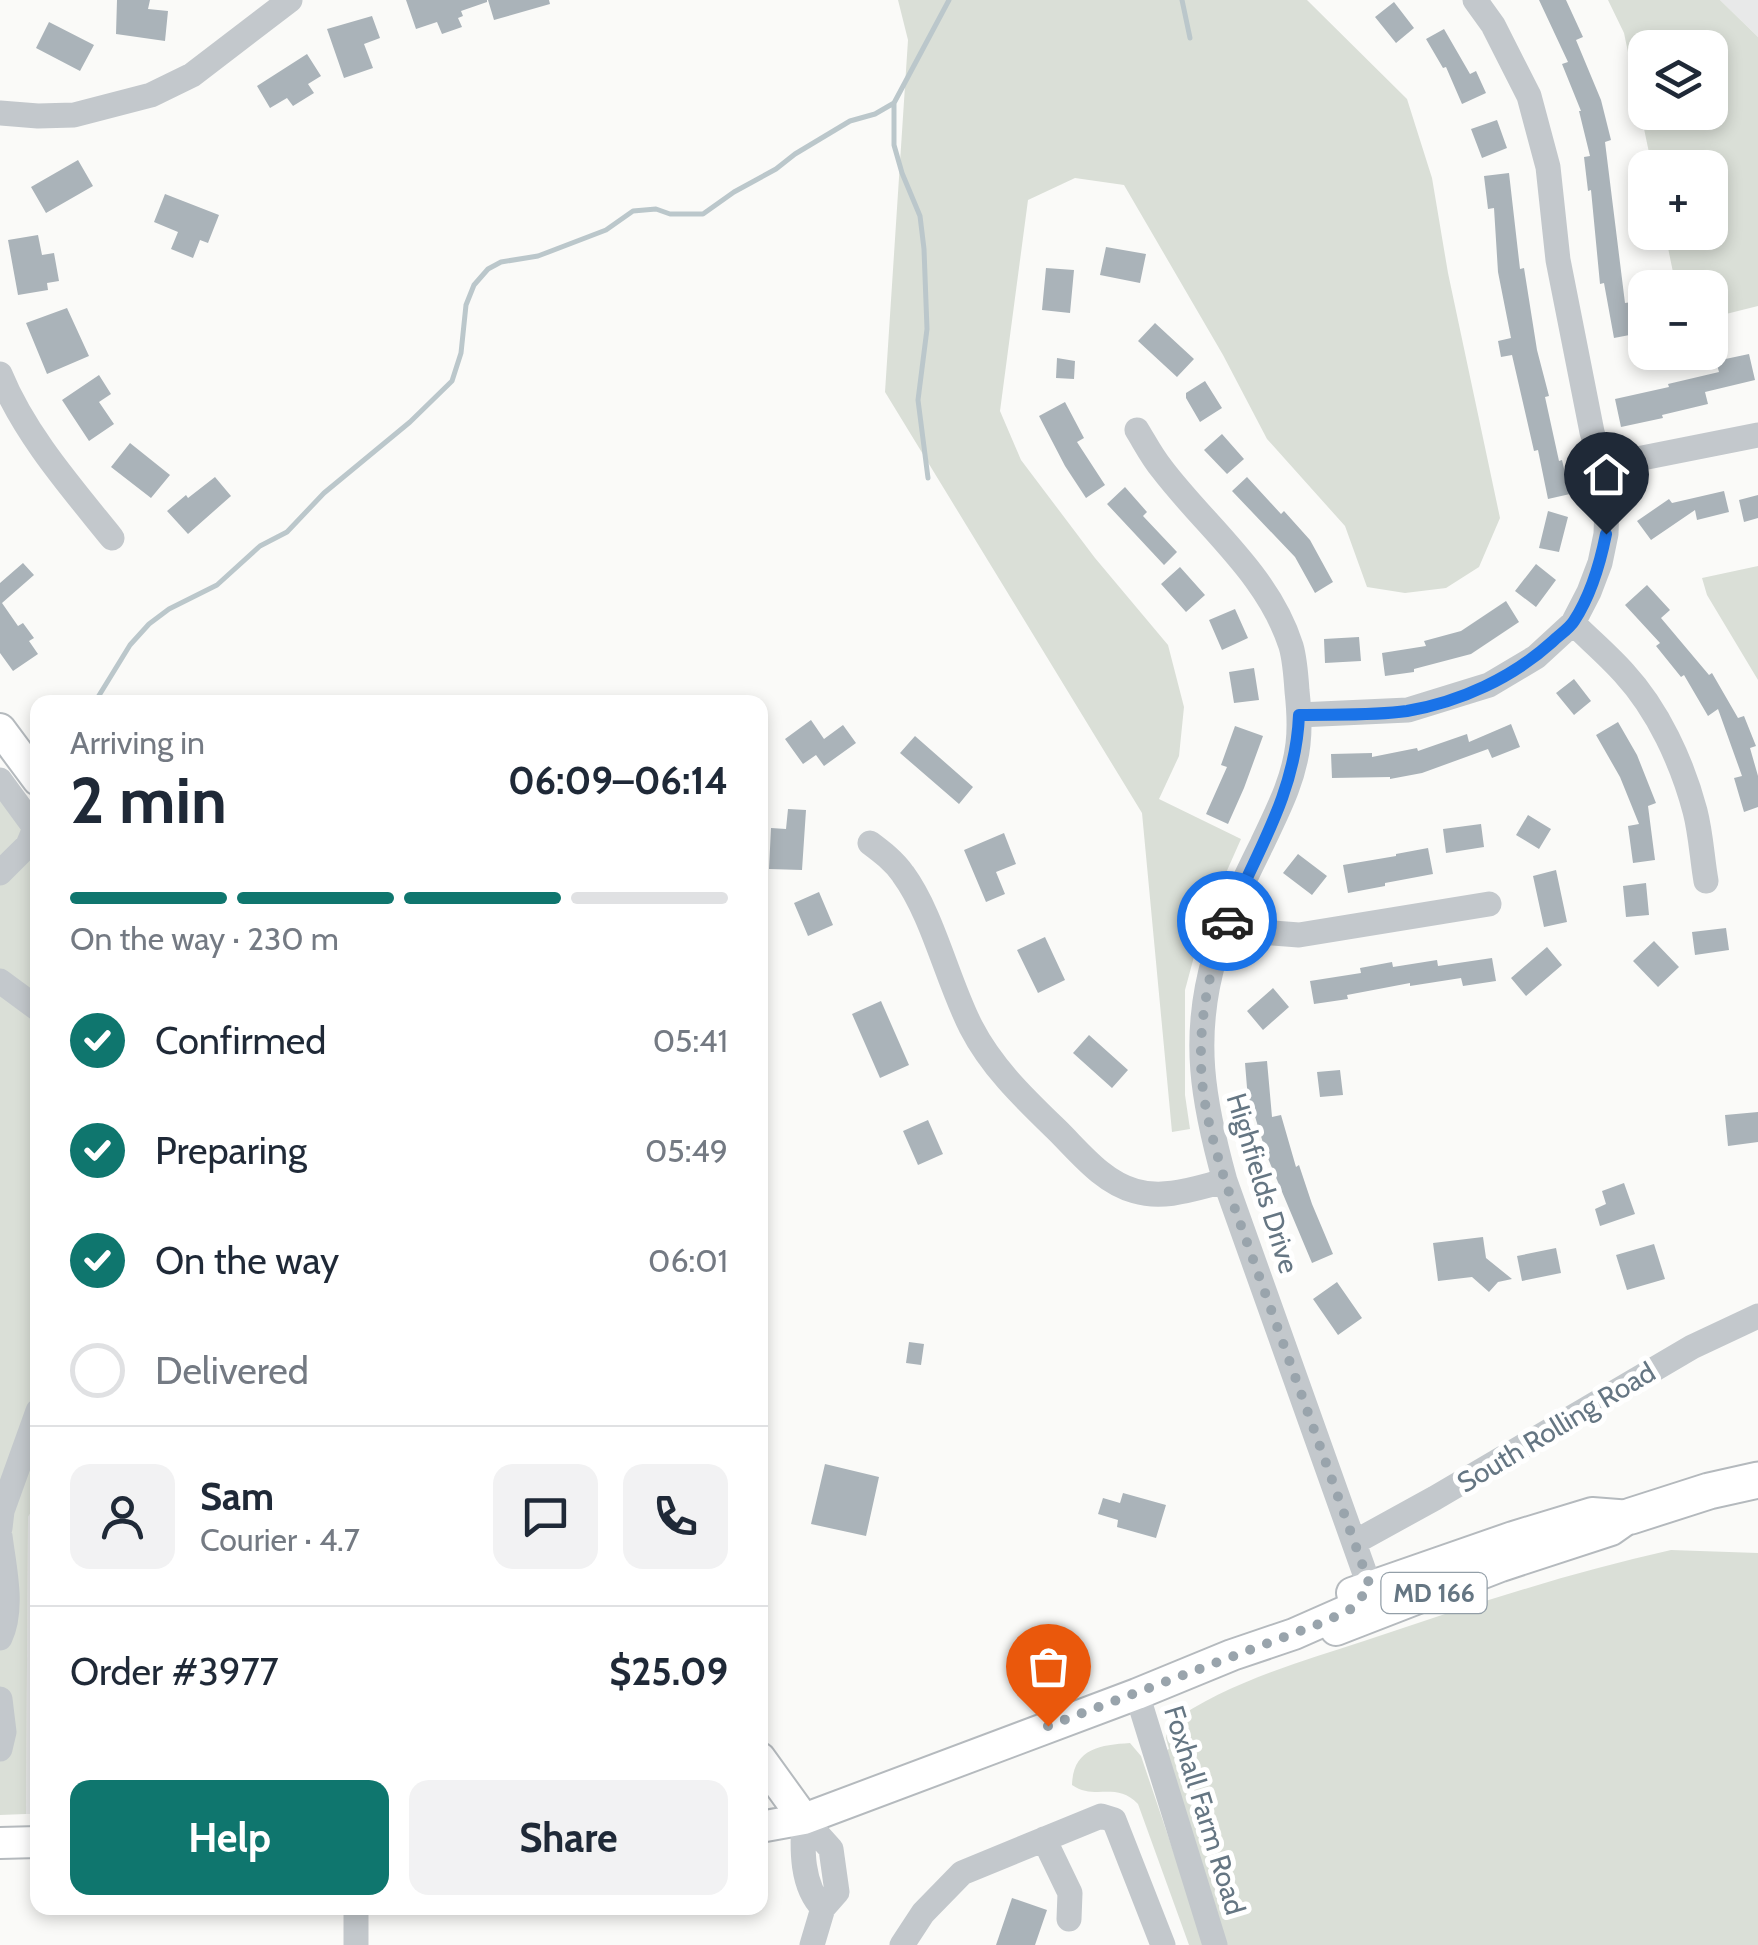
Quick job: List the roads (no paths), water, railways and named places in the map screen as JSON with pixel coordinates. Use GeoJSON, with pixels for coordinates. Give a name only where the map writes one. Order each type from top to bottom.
{"type":"FeatureCollection","features":[{"type":"Feature","properties":{"kind":"highway","name":"MD 166"},"geometry":{"type":"LineString","coordinates":[[1631,1516],[1758,1480]]}},
{"type":"Feature","properties":{"kind":"main road"},"geometry":{"type":"LineString","coordinates":[[0,729],[30,769]]}},
{"type":"Feature","properties":{"kind":"main road","name":"MD 166"},"geometry":{"type":"LineString","coordinates":[[768,1826],[804,1819],[1137,1694],[1232,1656],[1266,1632],[1370,1586],[1592,1513],[1631,1516],[1758,1496]]}},
{"type":"Feature","properties":{"kind":"main road","name":"MD 166"},"geometry":{"type":"LineString","coordinates":[[1232,1656],[1284,1649],[1502,1566],[1611,1530],[1631,1516]]}},
{"type":"Feature","properties":{"kind":"main road"},"geometry":{"type":"LineString","coordinates":[[768,1769],[804,1819]]}},
{"type":"Feature","properties":{"kind":"main road"},"geometry":{"type":"LineString","coordinates":[[0,1844],[30,1842]]}},
{"type":"Feature","properties":{"kind":"street"},"geometry":{"type":"LineString","coordinates":[[0,113],[74,115],[151,95],[192,75],[290,0]]}},
{"type":"Feature","properties":{"kind":"street"},"geometry":{"type":"LineString","coordinates":[[1299,715],[1408,710],[1489,686],[1536,657],[1573,623],[1595,577],[1606,534],[1602,466],[1558,260],[1540,131],[1516,68],[1475,0]]}},
{"type":"Feature","properties":{"kind":"street"},"geometry":{"type":"LineString","coordinates":[[0,374],[28,428],[112,538]]}},
{"type":"Feature","properties":{"kind":"street","name":"Highfields Drive"},"geometry":{"type":"LineString","coordinates":[[1138,430],[1160,467],[1259,584],[1278,613],[1292,649],[1298,745],[1281,805],[1226,923],[1214,958],[1205,1000],[1203,1088],[1225,1181],[1370,1586]]}},
{"type":"Feature","properties":{"kind":"street"},"geometry":{"type":"LineString","coordinates":[[1602,466],[1758,436]]}},
{"type":"Feature","properties":{"kind":"street"},"geometry":{"type":"LineString","coordinates":[[1573,623],[1625,674],[1667,738],[1696,814],[1706,881]]}},
{"type":"Feature","properties":{"kind":"street"},"geometry":{"type":"LineString","coordinates":[[0,780],[30,821]]}},
{"type":"Feature","properties":{"kind":"street"},"geometry":{"type":"LineString","coordinates":[[0,873],[30,840]]}},
{"type":"Feature","properties":{"kind":"street"},"geometry":{"type":"LineString","coordinates":[[870,843],[902,873],[916,895],[971,1026],[990,1059],[1096,1170],[1138,1192],[1158,1194],[1225,1181]]}},
{"type":"Feature","properties":{"kind":"street"},"geometry":{"type":"LineString","coordinates":[[1226,923],[1299,934],[1489,904]]}},
{"type":"Feature","properties":{"kind":"street"},"geometry":{"type":"LineString","coordinates":[[0,981],[30,1003]]}},
{"type":"Feature","properties":{"kind":"street","name":"South Rolling Road"},"geometry":{"type":"LineString","coordinates":[[1355,1542],[1692,1347],[1758,1316]]}},
{"type":"Feature","properties":{"kind":"street"},"geometry":{"type":"LineString","coordinates":[[0,1528],[2,1511],[30,1433]]}},
{"type":"Feature","properties":{"kind":"street"},"geometry":{"type":"LineString","coordinates":[[0,1536],[7,1612],[0,1638]]}},
{"type":"Feature","properties":{"kind":"street","name":"Foxhall Farm Road"},"geometry":{"type":"LineString","coordinates":[[1137,1694],[1215,1945]]}},
{"type":"Feature","properties":{"kind":"street"},"geometry":{"type":"LineString","coordinates":[[0,1699],[4,1732],[0,1748]]}},
{"type":"Feature","properties":{"kind":"street"},"geometry":{"type":"LineString","coordinates":[[902,1945],[923,1913],[962,1873],[1101,1816],[1114,1820],[1163,1945]]}},
{"type":"Feature","properties":{"kind":"street"},"geometry":{"type":"LineString","coordinates":[[804,1819],[831,1849],[837,1892],[823,1908],[812,1945]]}},
{"type":"Feature","properties":{"kind":"street"},"geometry":{"type":"LineString","coordinates":[[1044,1838],[1070,1893],[1069,1919]]}},
{"type":"Feature","properties":{"kind":"street"},"geometry":{"type":"LineString","coordinates":[[356,1915],[356,1945]]}},
{"type":"Feature","properties":{"kind":"waterway"},"geometry":{"type":"LineString","coordinates":[[99,695],[130,645],[149,624],[169,609],[217,585],[260,546],[287,532],[324,493],[410,422],[452,381],[461,353],[466,305],[474,285],[488,269],[501,262],[538,256],[606,230],[633,211],[703,214],[850,121],[894,103],[949,0]]}},
{"type":"Feature","properties":{"kind":"waterway"},"geometry":{"type":"LineString","coordinates":[[1182,0],[1190,38]]}},
{"type":"Feature","properties":{"kind":"waterway"},"geometry":{"type":"LineString","coordinates":[[894,103],[894,145],[920,216],[924,249],[927,329],[918,400],[928,478]]}}]}
